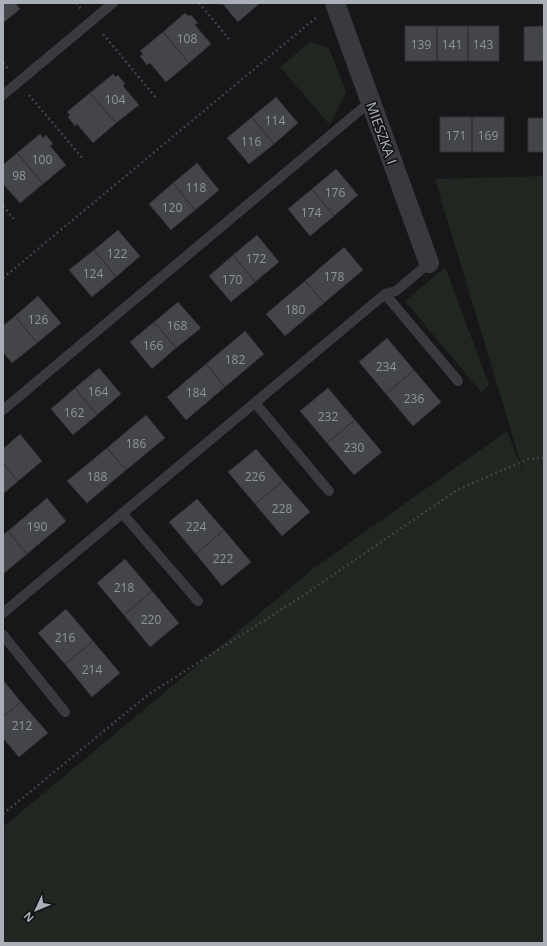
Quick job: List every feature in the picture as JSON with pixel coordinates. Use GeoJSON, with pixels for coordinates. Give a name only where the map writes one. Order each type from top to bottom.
{"type":"FeatureCollection","features":[{"type":"Feature","properties":{"kind":"street","name":"MIESZKA I"},"geometry":{"type":"LineString","coordinates":[[329,8],[371,101],[429,263]]}},
{"type":"Feature","properties":{"kind":"lane"},"geometry":{"type":"LineString","coordinates":[[3,95],[113,3]]}},
{"type":"Feature","properties":{"kind":"lane"},"geometry":{"type":"LineString","coordinates":[[3,410],[371,101]]}},
{"type":"Feature","properties":{"kind":"lane"},"geometry":{"type":"LineString","coordinates":[[3,613],[385,294],[396,291],[429,263]]}},
{"type":"Feature","properties":{"kind":"lane"},"geometry":{"type":"LineString","coordinates":[[385,294],[458,381]]}},
{"type":"Feature","properties":{"kind":"lane"},"geometry":{"type":"LineString","coordinates":[[255,403],[329,491]]}},
{"type":"Feature","properties":{"kind":"lane"},"geometry":{"type":"LineString","coordinates":[[122,513],[198,601]]}},
{"type":"Feature","properties":{"kind":"lane"},"geometry":{"type":"LineString","coordinates":[[3,635],[65,712]]}},
{"type":"Feature","properties":{"kind":"path"},"geometry":{"type":"LineString","coordinates":[[76,3],[157,99]]}},
{"type":"Feature","properties":{"kind":"path"},"geometry":{"type":"LineString","coordinates":[[199,3],[229,39]]}},
{"type":"Feature","properties":{"kind":"path"},"geometry":{"type":"LineString","coordinates":[[3,278],[329,8]]}},
{"type":"Feature","properties":{"kind":"path"},"geometry":{"type":"LineString","coordinates":[[3,63],[84,160]]}},
{"type":"Feature","properties":{"kind":"path"},"geometry":{"type":"LineString","coordinates":[[3,206],[14,219]]}},
{"type":"Feature","properties":{"kind":"path"},"geometry":{"type":"LineString","coordinates":[[3,814],[149,694],[301,597],[457,490],[528,459],[544,458]]}},
{"type":"Feature","properties":{"kind":"shaded area"},"geometry":{"type":"Polygon","coordinates":[[[310,42],[329,48],[346,92],[330,125],[280,67],[310,42]]]}},
{"type":"Feature","properties":{"kind":"shaded area"},"geometry":{"type":"Polygon","coordinates":[[[544,176],[544,943],[3,943],[3,827],[314,568],[507,431],[524,474],[435,179],[544,176]]]}},
{"type":"Feature","properties":{"kind":"shaded area"},"geometry":{"type":"Polygon","coordinates":[[[445,267],[489,385],[481,392],[405,301],[445,267]]]}},
{"type":"Feature","properties":{"kind":"building"},"geometry":{"type":"Polygon","coordinates":[[[3,3],[15,3],[20,9],[3,23],[3,3]]]}},
{"type":"Feature","properties":{"kind":"building"},"geometry":{"type":"Polygon","coordinates":[[[222,3],[260,3],[238,22],[222,3]]]}},
{"type":"Feature","properties":{"kind":"building"},"geometry":{"type":"Polygon","coordinates":[[[185,13],[188,16],[191,15],[198,23],[195,25],[211,44],[189,63],[163,32],[185,13]]]}},
{"type":"Feature","properties":{"kind":"building"},"geometry":{"type":"Polygon","coordinates":[[[405,26],[437,26],[437,61],[405,61],[405,26]]]}},
{"type":"Feature","properties":{"kind":"building"},"geometry":{"type":"Polygon","coordinates":[[[437,26],[468,26],[468,61],[437,61],[437,26]]]}},
{"type":"Feature","properties":{"kind":"building"},"geometry":{"type":"Polygon","coordinates":[[[468,26],[499,26],[499,61],[468,61],[468,26]]]}},
{"type":"Feature","properties":{"kind":"building"},"geometry":{"type":"Polygon","coordinates":[[[544,26],[544,61],[524,61],[524,27],[544,26]]]}},
{"type":"Feature","properties":{"kind":"building"},"geometry":{"type":"Polygon","coordinates":[[[163,32],[189,63],[166,82],[150,63],[147,65],[140,56],[143,54],[140,51],[163,32]]]}},
{"type":"Feature","properties":{"kind":"building"},"geometry":{"type":"Polygon","coordinates":[[[113,74],[116,77],[118,75],[125,84],[123,86],[139,105],[116,123],[90,93],[113,74]]]}},
{"type":"Feature","properties":{"kind":"building"},"geometry":{"type":"Polygon","coordinates":[[[90,93],[116,123],[93,143],[77,124],[75,126],[68,117],[70,115],[67,112],[90,93]]]}},
{"type":"Feature","properties":{"kind":"building"},"geometry":{"type":"Polygon","coordinates":[[[276,97],[298,123],[274,144],[252,117],[276,97]]]}},
{"type":"Feature","properties":{"kind":"building"},"geometry":{"type":"Polygon","coordinates":[[[252,117],[274,144],[249,164],[227,138],[252,117]]]}},
{"type":"Feature","properties":{"kind":"building"},"geometry":{"type":"Polygon","coordinates":[[[440,117],[472,117],[472,152],[440,152],[440,117]]]}},
{"type":"Feature","properties":{"kind":"building"},"geometry":{"type":"Polygon","coordinates":[[[472,117],[504,117],[504,152],[472,152],[472,117]]]}},
{"type":"Feature","properties":{"kind":"building"},"geometry":{"type":"Polygon","coordinates":[[[528,118],[544,118],[544,152],[528,152],[528,118]]]}},
{"type":"Feature","properties":{"kind":"building"},"geometry":{"type":"Polygon","coordinates":[[[40,134],[43,138],[46,135],[53,144],[50,146],[66,165],[43,184],[17,153],[40,134]]]}},
{"type":"Feature","properties":{"kind":"building"},"geometry":{"type":"Polygon","coordinates":[[[17,153],[43,184],[20,203],[4,185],[3,186],[3,165],[17,153]]]}},
{"type":"Feature","properties":{"kind":"building"},"geometry":{"type":"Polygon","coordinates":[[[197,163],[219,190],[195,210],[173,183],[197,163]]]}},
{"type":"Feature","properties":{"kind":"building"},"geometry":{"type":"Polygon","coordinates":[[[336,169],[358,195],[334,216],[312,189],[336,169]]]}},
{"type":"Feature","properties":{"kind":"building"},"geometry":{"type":"Polygon","coordinates":[[[173,183],[195,210],[171,230],[149,204],[173,183]]]}},
{"type":"Feature","properties":{"kind":"building"},"geometry":{"type":"Polygon","coordinates":[[[312,189],[334,216],[310,236],[288,209],[312,189]]]}},
{"type":"Feature","properties":{"kind":"building"},"geometry":{"type":"Polygon","coordinates":[[[118,230],[140,256],[116,277],[94,250],[118,230]]]}},
{"type":"Feature","properties":{"kind":"building"},"geometry":{"type":"Polygon","coordinates":[[[257,235],[279,262],[255,282],[233,255],[257,235]]]}},
{"type":"Feature","properties":{"kind":"building"},"geometry":{"type":"Polygon","coordinates":[[[344,247],[363,270],[324,303],[305,281],[344,247]]]}},
{"type":"Feature","properties":{"kind":"building"},"geometry":{"type":"Polygon","coordinates":[[[94,250],[116,277],[92,297],[69,270],[94,250]]]}},
{"type":"Feature","properties":{"kind":"building"},"geometry":{"type":"Polygon","coordinates":[[[233,255],[255,282],[231,302],[209,276],[233,255]]]}},
{"type":"Feature","properties":{"kind":"building"},"geometry":{"type":"Polygon","coordinates":[[[305,281],[324,303],[285,336],[266,314],[305,281]]]}},
{"type":"Feature","properties":{"kind":"building"},"geometry":{"type":"Polygon","coordinates":[[[38,296],[61,323],[37,343],[15,316],[38,296]]]}},
{"type":"Feature","properties":{"kind":"building"},"geometry":{"type":"Polygon","coordinates":[[[178,302],[201,328],[176,348],[154,322],[178,302]]]}},
{"type":"Feature","properties":{"kind":"building"},"geometry":{"type":"Polygon","coordinates":[[[15,316],[37,343],[12,363],[3,352],[3,326],[15,316]]]}},
{"type":"Feature","properties":{"kind":"building"},"geometry":{"type":"Polygon","coordinates":[[[154,322],[176,348],[152,369],[130,342],[154,322]]]}},
{"type":"Feature","properties":{"kind":"building"},"geometry":{"type":"Polygon","coordinates":[[[245,331],[264,354],[225,387],[206,364],[245,331]]]}},
{"type":"Feature","properties":{"kind":"building"},"geometry":{"type":"Polygon","coordinates":[[[387,338],[414,370],[386,394],[359,362],[387,338]]]}},
{"type":"Feature","properties":{"kind":"building"},"geometry":{"type":"Polygon","coordinates":[[[206,364],[225,387],[186,420],[167,397],[206,364]]]}},
{"type":"Feature","properties":{"kind":"building"},"geometry":{"type":"Polygon","coordinates":[[[99,368],[121,394],[97,415],[75,388],[99,368]]]}},
{"type":"Feature","properties":{"kind":"building"},"geometry":{"type":"Polygon","coordinates":[[[414,370],[441,402],[413,426],[386,394],[414,370]]]}},
{"type":"Feature","properties":{"kind":"building"},"geometry":{"type":"Polygon","coordinates":[[[75,388],[97,415],[73,435],[51,409],[75,388]]]}},
{"type":"Feature","properties":{"kind":"building"},"geometry":{"type":"Polygon","coordinates":[[[328,388],[355,420],[327,443],[300,411],[328,388]]]}},
{"type":"Feature","properties":{"kind":"building"},"geometry":{"type":"Polygon","coordinates":[[[146,415],[165,438],[126,470],[107,448],[146,415]]]}},
{"type":"Feature","properties":{"kind":"building"},"geometry":{"type":"Polygon","coordinates":[[[355,420],[382,452],[354,475],[327,443],[355,420]]]}},
{"type":"Feature","properties":{"kind":"building"},"geometry":{"type":"Polygon","coordinates":[[[20,434],[42,461],[18,481],[3,463],[3,449],[20,434]]]}},
{"type":"Feature","properties":{"kind":"building"},"geometry":{"type":"Polygon","coordinates":[[[107,448],[126,470],[87,503],[67,481],[107,448]]]}},
{"type":"Feature","properties":{"kind":"building"},"geometry":{"type":"Polygon","coordinates":[[[256,449],[283,481],[255,504],[228,472],[256,449]]]}},
{"type":"Feature","properties":{"kind":"building"},"geometry":{"type":"Polygon","coordinates":[[[3,463],[18,481],[3,494],[3,463]]]}},
{"type":"Feature","properties":{"kind":"building"},"geometry":{"type":"Polygon","coordinates":[[[283,481],[310,512],[282,536],[255,504],[283,481]]]}},
{"type":"Feature","properties":{"kind":"building"},"geometry":{"type":"Polygon","coordinates":[[[47,498],[66,521],[27,554],[8,531],[47,498]]]}},
{"type":"Feature","properties":{"kind":"building"},"geometry":{"type":"Polygon","coordinates":[[[197,499],[224,530],[196,554],[169,522],[197,499]]]}},
{"type":"Feature","properties":{"kind":"building"},"geometry":{"type":"Polygon","coordinates":[[[224,530],[251,562],[222,586],[196,554],[224,530]]]}},
{"type":"Feature","properties":{"kind":"building"},"geometry":{"type":"Polygon","coordinates":[[[8,531],[27,554],[3,574],[3,535],[8,531]]]}},
{"type":"Feature","properties":{"kind":"building"},"geometry":{"type":"Polygon","coordinates":[[[125,559],[152,591],[124,615],[97,583],[125,559]]]}},
{"type":"Feature","properties":{"kind":"building"},"geometry":{"type":"Polygon","coordinates":[[[152,591],[179,623],[150,647],[124,615],[152,591]]]}},
{"type":"Feature","properties":{"kind":"building"},"geometry":{"type":"Polygon","coordinates":[[[66,609],[93,641],[65,664],[38,633],[66,609]]]}},
{"type":"Feature","properties":{"kind":"building"},"geometry":{"type":"Polygon","coordinates":[[[93,641],[120,673],[92,697],[65,664],[93,641]]]}},
{"type":"Feature","properties":{"kind":"building"},"geometry":{"type":"Polygon","coordinates":[[[3,680],[21,702],[3,717],[3,680]]]}},
{"type":"Feature","properties":{"kind":"building"},"geometry":{"type":"Polygon","coordinates":[[[21,702],[48,733],[19,757],[3,738],[3,717],[21,702]]]}}]}
